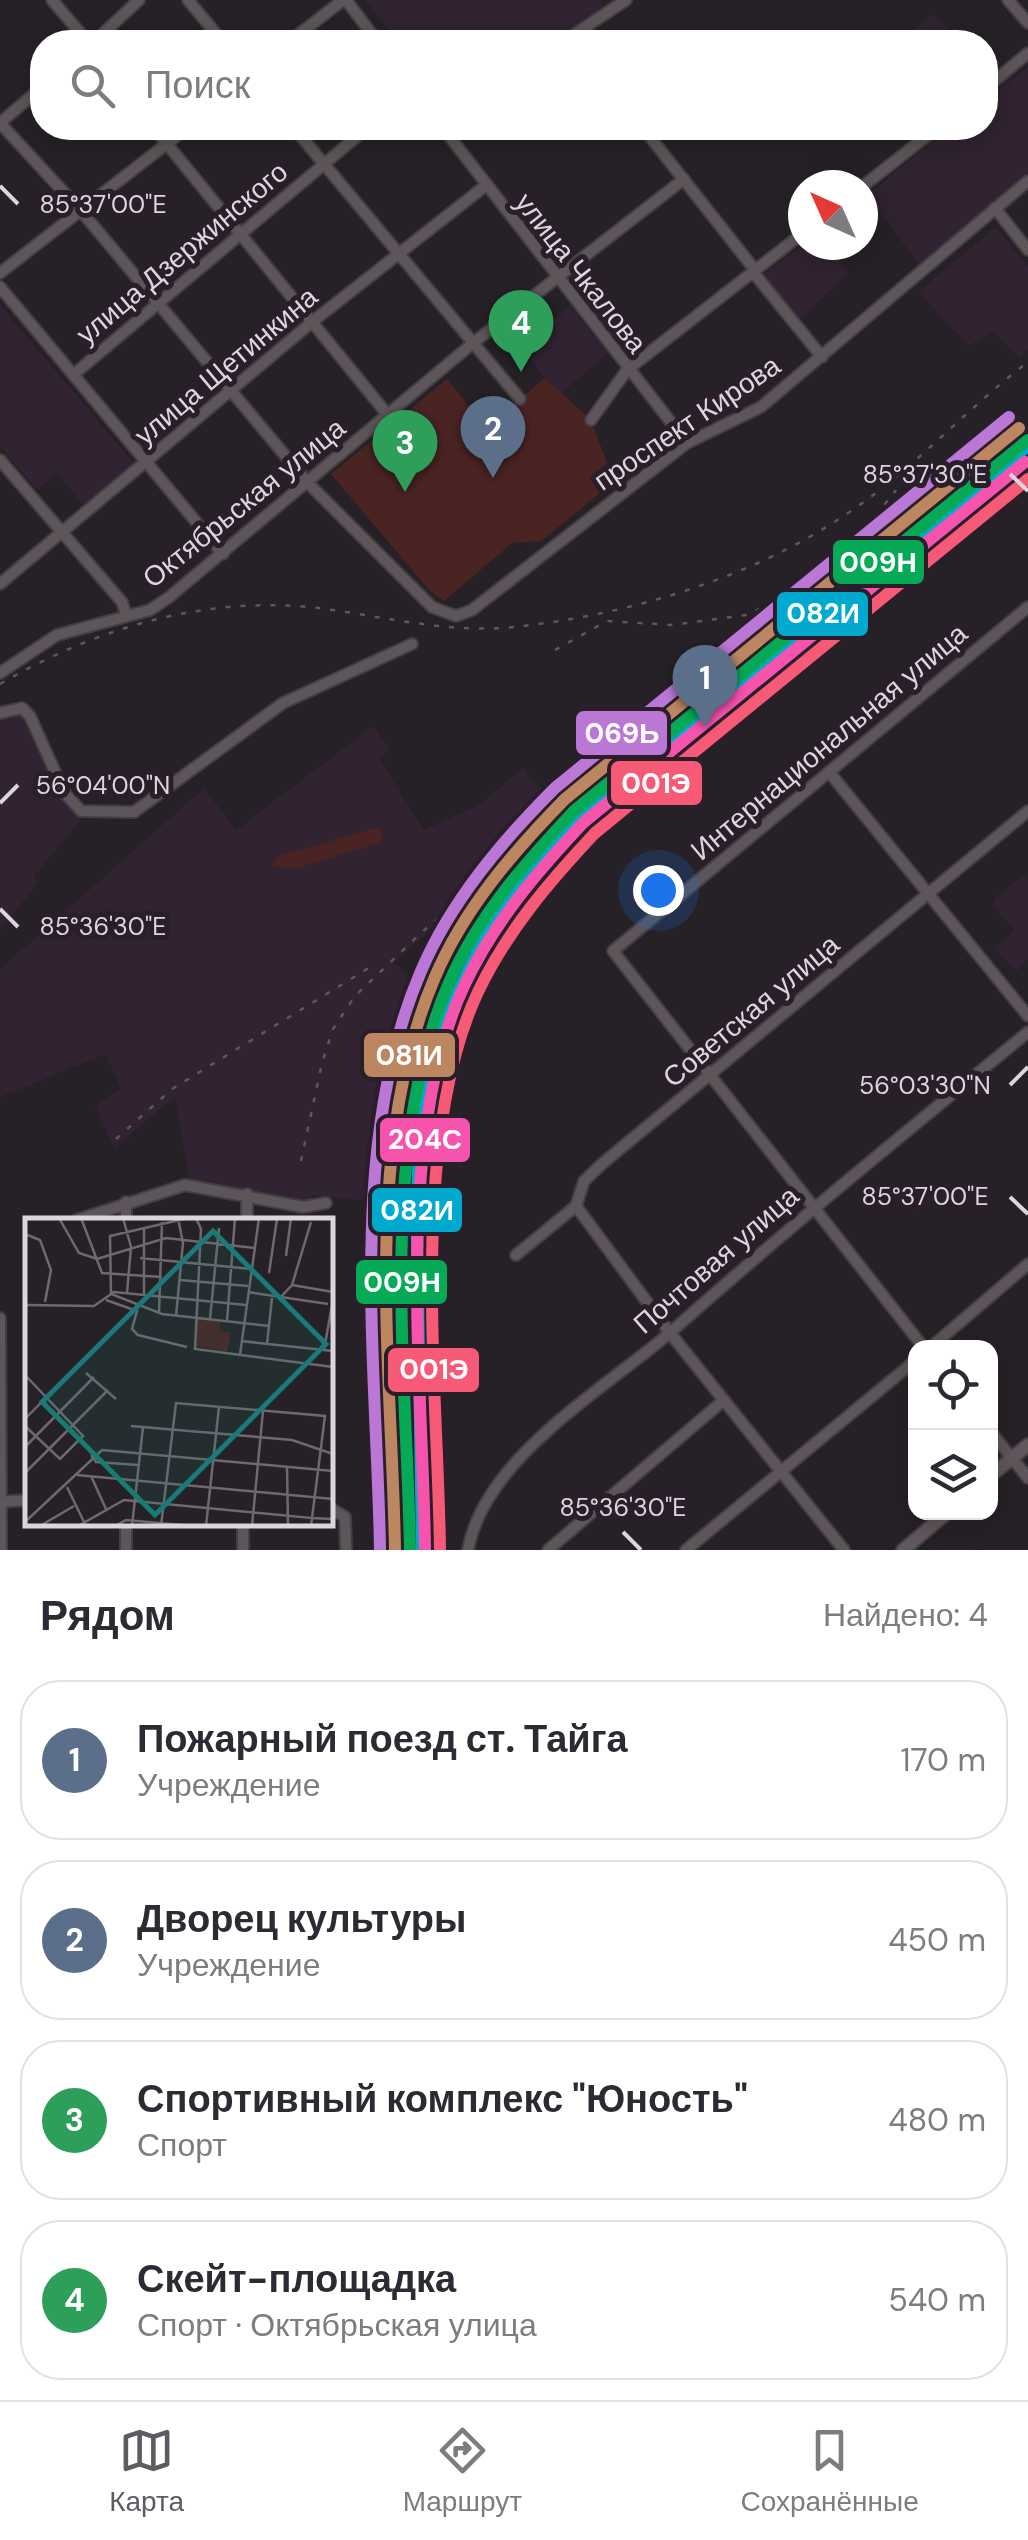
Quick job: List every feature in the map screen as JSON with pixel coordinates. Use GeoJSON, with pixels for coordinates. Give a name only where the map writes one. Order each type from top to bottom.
{"type":"FeatureCollection","features":[{"type":"Feature","properties":{"kind":"main road"},"geometry":{"type":"LineString","coordinates":[[998,1469],[1028,1445]]}},
{"type":"Feature","properties":{"kind":"main road"},"geometry":{"type":"LineString","coordinates":[[903,1550],[939,1520]]}},
{"type":"Feature","properties":{"kind":"street"},"geometry":{"type":"LineString","coordinates":[[52,0],[80,30]]}},
{"type":"Feature","properties":{"kind":"street"},"geometry":{"type":"LineString","coordinates":[[105,30],[139,0]]}},
{"type":"Feature","properties":{"kind":"street"},"geometry":{"type":"LineString","coordinates":[[188,0],[212,30]]}},
{"type":"Feature","properties":{"kind":"street"},"geometry":{"type":"LineString","coordinates":[[306,30],[345,0],[369,30]]}},
{"type":"Feature","properties":{"kind":"street"},"geometry":{"type":"LineString","coordinates":[[609,0],[610,14]]}},
{"type":"Feature","properties":{"kind":"street"},"geometry":{"type":"LineString","coordinates":[[587,30],[626,0]]}},
{"type":"Feature","properties":{"kind":"street"},"geometry":{"type":"LineString","coordinates":[[1008,0],[1028,24]]}},
{"type":"Feature","properties":{"kind":"street"},"geometry":{"type":"LineString","coordinates":[[998,78],[1028,53]]}},
{"type":"Feature","properties":{"kind":"street"},"geometry":{"type":"LineString","coordinates":[[30,97],[0,123],[82,212],[308,484]]}},
{"type":"Feature","properties":{"kind":"street"},"geometry":{"type":"LineString","coordinates":[[164,140],[388,414]]}},
{"type":"Feature","properties":{"kind":"street"},"geometry":{"type":"LineString","coordinates":[[0,273],[172,140]]}},
{"type":"Feature","properties":{"kind":"street"},"geometry":{"type":"LineString","coordinates":[[305,140],[520,399]]}},
{"type":"Feature","properties":{"kind":"street","name":"улица Дзержинского"},"geometry":{"type":"LineString","coordinates":[[72,375],[352,140]]}},
{"type":"Feature","properties":{"kind":"street","name":"улица Чкалова"},"geometry":{"type":"LineString","coordinates":[[452,140],[687,443]]}},
{"type":"Feature","properties":{"kind":"street"},"geometry":{"type":"LineString","coordinates":[[653,140],[822,357]]}},
{"type":"Feature","properties":{"kind":"street"},"geometry":{"type":"LineString","coordinates":[[878,174],[922,140]]}},
{"type":"Feature","properties":{"kind":"street","name":"Октябрьская улица"},"geometry":{"type":"LineString","coordinates":[[0,673],[56,635],[150,610],[224,554],[473,343],[684,179]]}},
{"type":"Feature","properties":{"kind":"street","name":"проспект Кирова"},"geometry":{"type":"LineString","coordinates":[[308,484],[432,608],[456,616],[472,610],[687,443],[761,406],[1028,181]]}},
{"type":"Feature","properties":{"kind":"street","name":"улица Щетинкина"},"geometry":{"type":"LineString","coordinates":[[0,584],[312,322],[485,186]]}},
{"type":"Feature","properties":{"kind":"street"},"geometry":{"type":"LineString","coordinates":[[995,208],[1028,250]]}},
{"type":"Feature","properties":{"kind":"street"},"geometry":{"type":"LineString","coordinates":[[592,420],[628,370],[788,245]]}},
{"type":"Feature","properties":{"kind":"street"},"geometry":{"type":"LineString","coordinates":[[0,287],[144,464],[224,554]]}},
{"type":"Feature","properties":{"kind":"street"},"geometry":{"type":"LineString","coordinates":[[0,460],[122,602],[126,616]]}},
{"type":"Feature","properties":{"kind":"street","name":"Интернациональная улица"},"geometry":{"type":"LineString","coordinates":[[712,1074],[613,951],[1028,607]]}},
{"type":"Feature","properties":{"kind":"street"},"geometry":{"type":"LineString","coordinates":[[0,713],[22,708],[30,716],[64,792],[82,810],[121,815],[134,812],[283,703],[412,644]]}},
{"type":"Feature","properties":{"kind":"street"},"geometry":{"type":"LineString","coordinates":[[829,772],[1028,1016]]}},
{"type":"Feature","properties":{"kind":"street","name":"Советская улица"},"geometry":{"type":"LineString","coordinates":[[516,1255],[576,1206],[584,1181],[603,1162],[1028,811]]}},
{"type":"Feature","properties":{"kind":"street","name":"Почтовая улица"},"geometry":{"type":"LineString","coordinates":[[468,1550],[472,1530],[490,1496],[550,1426],[670,1333],[813,1206],[1028,1032]]}},
{"type":"Feature","properties":{"kind":"street"},"geometry":{"type":"LineString","coordinates":[[712,1074],[921,1340]]}},
{"type":"Feature","properties":{"kind":"street"},"geometry":{"type":"LineString","coordinates":[[82,1218],[185,1185],[303,1207],[326,1204]]}},
{"type":"Feature","properties":{"kind":"street"},"geometry":{"type":"LineString","coordinates":[[247,1218],[248,1194]]}},
{"type":"Feature","properties":{"kind":"street"},"geometry":{"type":"LineString","coordinates":[[126,1202],[126,1218]]}},
{"type":"Feature","properties":{"kind":"street"},"geometry":{"type":"LineString","coordinates":[[576,1206],[670,1333],[844,1550]]}},
{"type":"Feature","properties":{"kind":"street"},"geometry":{"type":"LineString","coordinates":[[937,1340],[1028,1264]]}},
{"type":"Feature","properties":{"kind":"street"},"geometry":{"type":"LineString","coordinates":[[0,1318],[1,1550]]}},
{"type":"Feature","properties":{"kind":"street"},"geometry":{"type":"LineString","coordinates":[[686,1550],[908,1367]]}},
{"type":"Feature","properties":{"kind":"street"},"geometry":{"type":"LineString","coordinates":[[548,1550],[724,1400]]}},
{"type":"Feature","properties":{"kind":"street"},"geometry":{"type":"LineString","coordinates":[[998,1441],[1028,1478]]}},
{"type":"Feature","properties":{"kind":"street"},"geometry":{"type":"LineString","coordinates":[[0,1502],[25,1500]]}},
{"type":"Feature","properties":{"kind":"street"},"geometry":{"type":"LineString","coordinates":[[334,1510],[345,1517],[346,1550]]}},
{"type":"Feature","properties":{"kind":"street"},"geometry":{"type":"LineString","coordinates":[[242,1525],[244,1550]]}},
{"type":"Feature","properties":{"kind":"shaded area"},"geometry":{"type":"Polygon","coordinates":[[[365,0],[601,0],[601,8],[576,30],[388,30],[365,0]]]}},
{"type":"Feature","properties":{"kind":"shaded area"},"geometry":{"type":"Polygon","coordinates":[[[934,13],[949,30],[913,30],[934,13]]]}},
{"type":"Feature","properties":{"kind":"shaded area"},"geometry":{"type":"Polygon","coordinates":[[[1028,67],[1028,173],[921,267],[878,210],[878,186],[934,140],[998,140],[998,90],[1028,67]]]}},
{"type":"Feature","properties":{"kind":"shaded area"},"geometry":{"type":"Polygon","coordinates":[[[995,227],[1028,266],[1028,350],[1019,358],[993,331],[969,346],[918,292],[995,227]]]}},
{"type":"Feature","properties":{"kind":"shaded area"},"geometry":{"type":"Polygon","coordinates":[[[788,256],[788,260],[840,260],[848,274],[798,320],[762,276],[788,256]]]}},
{"type":"Feature","properties":{"kind":"shaded area"},"geometry":{"type":"Polygon","coordinates":[[[0,305],[135,465],[86,508],[57,473],[37,490],[0,446],[0,305]]]}},
{"type":"Feature","properties":{"kind":"shaded area"},"geometry":{"type":"Polygon","coordinates":[[[570,306],[608,353],[559,395],[520,347],[570,306]]]}},
{"type":"Feature","properties":{"kind":"shaded area"},"geometry":{"type":"Polygon","coordinates":[[[545,378],[591,420],[614,482],[541,541],[512,543],[444,601],[430,591],[331,474],[447,379],[486,427],[545,378]]]}},
{"type":"Feature","properties":{"kind":"shaded area"},"geometry":{"type":"Polygon","coordinates":[[[18,711],[24,714],[51,779],[80,821],[33,877],[39,882],[0,930],[0,718],[18,711]]]}},
{"type":"Feature","properties":{"kind":"shaded area"},"geometry":{"type":"Polygon","coordinates":[[[373,726],[389,748],[380,760],[424,830],[477,806],[523,768],[540,788],[546,782],[574,811],[393,962],[421,984],[405,1036],[378,1194],[368,1201],[313,1195],[312,1201],[293,1200],[189,1179],[175,1096],[114,1149],[95,1105],[121,1089],[106,1054],[0,1097],[0,969],[204,788],[236,830],[373,726]]]}},
{"type":"Feature","properties":{"kind":"shaded area"},"geometry":{"type":"Polygon","coordinates":[[[375,828],[381,830],[382,842],[294,869],[273,866],[276,857],[375,828]]]}},
{"type":"Feature","properties":{"kind":"shaded area"},"geometry":{"type":"Polygon","coordinates":[[[1024,875],[1028,881],[1028,959],[1017,971],[995,949],[1014,930],[992,905],[996,897],[1024,875]]]}},
{"type":"Feature","properties":{"kind":"shaded area"},"geometry":{"type":"Polygon","coordinates":[[[916,1183],[925,1187],[929,1196],[925,1205],[916,1209],[907,1205],[903,1196],[907,1187],[916,1183]]]}},
{"type":"Feature","properties":{"kind":"railway"},"geometry":{"type":"LineString","coordinates":[[0,684],[113,632],[193,612],[276,605],[490,629],[601,613],[688,590],[772,557],[848,513],[1028,362]]}},
{"type":"Feature","properties":{"kind":"railway"},"geometry":{"type":"LineString","coordinates":[[301,1161],[333,1029],[355,996],[422,932],[752,658],[816,591],[896,490]]}},
{"type":"Feature","properties":{"kind":"railway"},"geometry":{"type":"LineString","coordinates":[[871,538],[896,513]]}},
{"type":"Feature","properties":{"kind":"railway"},"geometry":{"type":"LineString","coordinates":[[555,650],[607,621],[672,625],[746,615],[801,591]]}},
{"type":"Feature","properties":{"kind":"railway"},"geometry":{"type":"LineString","coordinates":[[748,636],[781,608]]}},
{"type":"Feature","properties":{"kind":"railway"},"geometry":{"type":"LineString","coordinates":[[116,1139],[172,1089],[372,966]]}},
{"type":"Feature","properties":{"kind":"transit line","name":"069Ь"},"geometry":{"type":"LineString","coordinates":[[380,1550],[372,1331],[374,1182],[383,1109],[398,1038],[433,945],[479,873],[555,788],[1009,417]]}},
{"type":"Feature","properties":{"kind":"transit line","name":"081И"},"geometry":{"type":"LineString","coordinates":[[395,1550],[387,1334],[389,1185],[397,1113],[412,1043],[435,977],[460,928],[491,882],[565,799],[1019,428]]}},
{"type":"Feature","properties":{"kind":"transit line","name":"009Н"},"geometry":{"type":"LineString","coordinates":[[410,1550],[402,1336],[404,1188],[412,1116],[427,1047],[449,983],[474,935],[504,891],[574,811],[1028,440]]}},
{"type":"Feature","properties":{"kind":"transit line","name":"082И"},"geometry":{"type":"LineString","coordinates":[[422,1550],[417,1231],[421,1132],[442,1034],[481,945],[535,865],[577,815],[1028,446]]}},
{"type":"Feature","properties":{"kind":"transit line","name":"204С"},"geometry":{"type":"LineString","coordinates":[[425,1550],[418,1338],[420,1187],[428,1115],[442,1047],[464,986],[488,941],[517,899],[584,822],[1025,462]]}},
{"type":"Feature","properties":{"kind":"transit line","name":"001Э"},"geometry":{"type":"LineString","coordinates":[[440,1550],[433,1341],[435,1190],[442,1118],[456,1051],[489,970],[530,908],[595,833],[1028,479]]}},
{"type":"Feature","properties":{"kind":"place","name":"Скейт-площадка"},"geometry":{"type":"Point","coordinates":[521,372]}},
{"type":"Feature","properties":{"kind":"place","name":"Дворец культуры"},"geometry":{"type":"Point","coordinates":[493,478]}},
{"type":"Feature","properties":{"kind":"place","name":"Спортивный комплекс \"Юность\""},"geometry":{"type":"Point","coordinates":[405,492]}},
{"type":"Feature","properties":{"kind":"place","name":"Пожарный поезд ст. Тайга"},"geometry":{"type":"Point","coordinates":[705,727]}}]}
